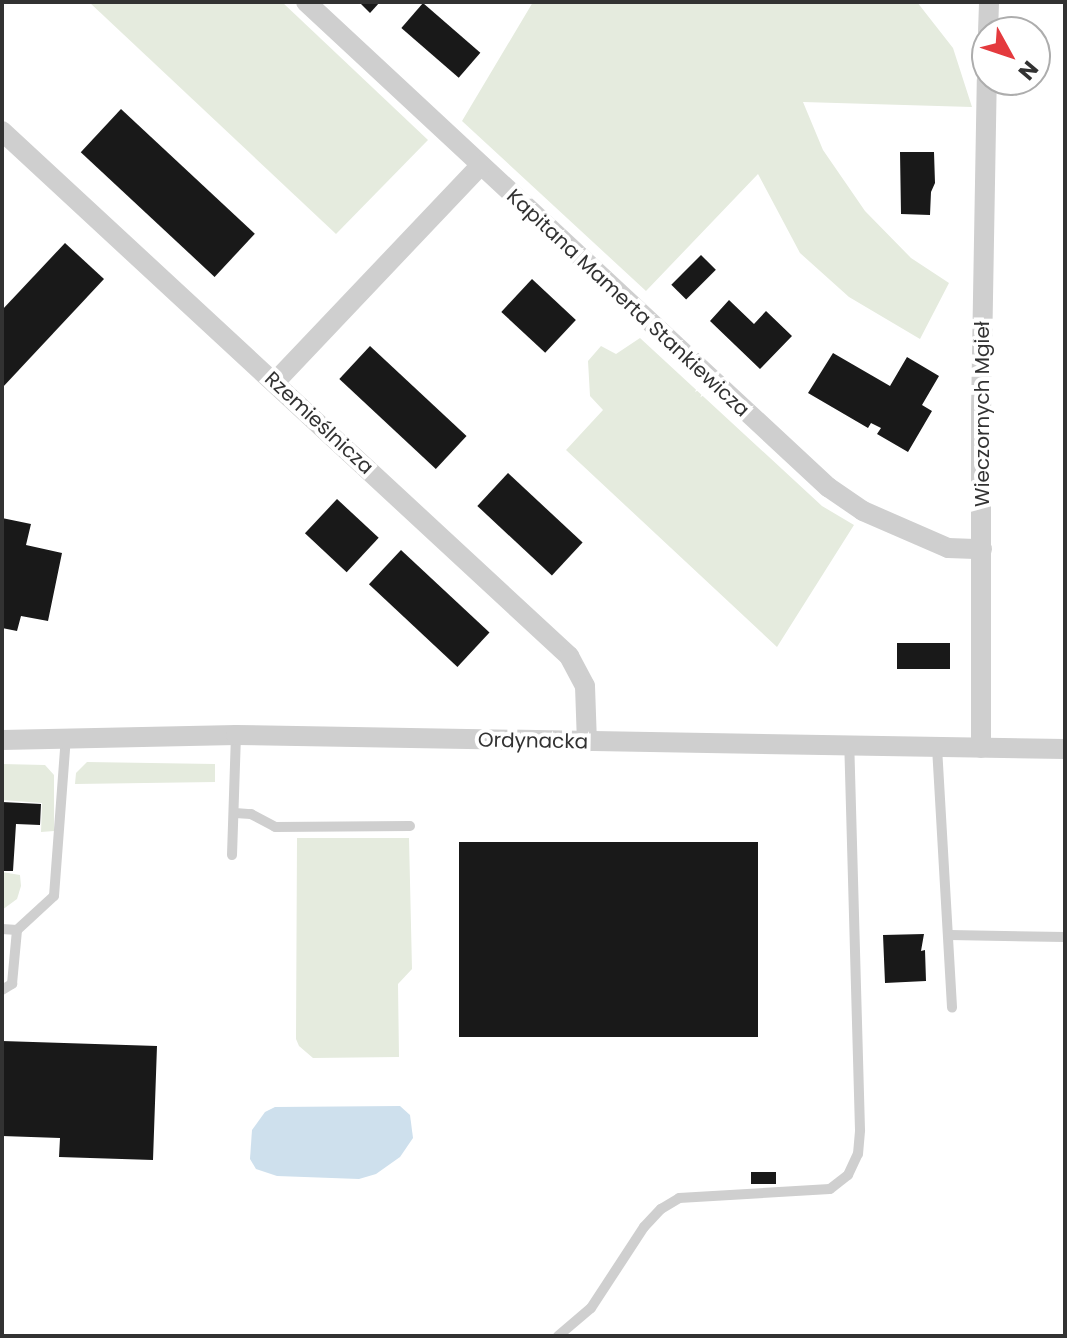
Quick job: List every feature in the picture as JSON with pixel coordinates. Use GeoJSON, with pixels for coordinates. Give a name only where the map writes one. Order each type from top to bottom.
{"type":"FeatureCollection","features":[{"type":"Feature","properties":{"kind":"street","name":"Kapitana Mamerta Stankiewicza"},"geometry":{"type":"LineString","coordinates":[[306,2],[828,487],[863,511],[948,548],[982,549]]}},
{"type":"Feature","properties":{"kind":"street","name":"Wieczornych Mgieł"},"geometry":{"type":"LineString","coordinates":[[981,748],[981,412],[987,96]]}},
{"type":"Feature","properties":{"kind":"street","name":"Rzemieślnicza"},"geometry":{"type":"LineString","coordinates":[[2,131],[569,656],[585,686],[587,742]]}},
{"type":"Feature","properties":{"kind":"street"},"geometry":{"type":"LineString","coordinates":[[275,382],[481,165]]}},
{"type":"Feature","properties":{"kind":"street","name":"Ordynacka"},"geometry":{"type":"LineString","coordinates":[[2,740],[236,735],[1065,749]]}},
{"type":"Feature","properties":{"kind":"lane"},"geometry":{"type":"LineString","coordinates":[[232,855],[236,735]]}},
{"type":"Feature","properties":{"kind":"lane"},"geometry":{"type":"LineString","coordinates":[[2,990],[12,984],[17,930],[54,896],[66,738]]}},
{"type":"Feature","properties":{"kind":"lane"},"geometry":{"type":"LineString","coordinates":[[558,1336],[591,1308],[644,1227],[661,1209],[679,1198],[830,1189],[848,1175],[858,1154],[860,1130],[849,747]]}},
{"type":"Feature","properties":{"kind":"lane"},"geometry":{"type":"LineString","coordinates":[[937,747],[952,1008]]}},
{"type":"Feature","properties":{"kind":"lane"},"geometry":{"type":"LineString","coordinates":[[235,813],[251,814],[275,827],[410,826]]}},
{"type":"Feature","properties":{"kind":"lane"},"geometry":{"type":"LineString","coordinates":[[2,929],[17,930]]}},
{"type":"Feature","properties":{"kind":"lane"},"geometry":{"type":"LineString","coordinates":[[950,935],[1065,937]]}},
{"type":"Feature","properties":{"kind":"shaded area"},"geometry":{"type":"Polygon","coordinates":[[[89,2],[282,2],[428,140],[336,234],[89,2]]]}},
{"type":"Feature","properties":{"kind":"shaded area"},"geometry":{"type":"Polygon","coordinates":[[[533,2],[917,2],[953,48],[972,107],[803,102],[823,150],[865,211],[911,258],[949,283],[920,339],[849,297],[800,253],[758,174],[646,291],[462,121],[533,2]]]}},
{"type":"Feature","properties":{"kind":"shaded area"},"geometry":{"type":"Polygon","coordinates":[[[640,338],[822,506],[854,525],[777,647],[566,450],[603,410],[590,396],[588,361],[601,346],[616,354],[640,338]]]}},
{"type":"Feature","properties":{"kind":"shaded area"},"geometry":{"type":"Polygon","coordinates":[[[87,762],[215,764],[215,782],[75,784],[76,773],[87,762]]]}},
{"type":"Feature","properties":{"kind":"shaded area"},"geometry":{"type":"Polygon","coordinates":[[[2,764],[45,765],[54,775],[54,831],[41,832],[42,803],[2,800],[2,764]]]}},
{"type":"Feature","properties":{"kind":"shaded area"},"geometry":{"type":"Polygon","coordinates":[[[297,838],[409,838],[412,969],[398,984],[399,1057],[313,1058],[299,1046],[296,1039],[297,838]]]}},
{"type":"Feature","properties":{"kind":"shaded area"},"geometry":{"type":"Polygon","coordinates":[[[2,872],[20,875],[21,886],[17,899],[2,910],[2,872]]]}},
{"type":"Feature","properties":{"kind":"water"},"geometry":{"type":"Polygon","coordinates":[[[400,1106],[410,1115],[413,1138],[400,1157],[376,1174],[359,1179],[277,1176],[256,1169],[250,1159],[252,1130],[265,1112],[275,1107],[400,1106]]]}},
{"type":"Feature","properties":{"kind":"building"},"geometry":{"type":"Polygon","coordinates":[[[359,2],[380,2],[370,13],[359,2]]]}},
{"type":"Feature","properties":{"kind":"building"},"geometry":{"type":"Polygon","coordinates":[[[423,3],[480,53],[459,78],[401,28],[423,3]]]}},
{"type":"Feature","properties":{"kind":"building"},"geometry":{"type":"Polygon","coordinates":[[[121,109],[255,234],[215,277],[81,152],[121,109]]]}},
{"type":"Feature","properties":{"kind":"building"},"geometry":{"type":"Polygon","coordinates":[[[900,152],[934,152],[935,183],[931,192],[930,215],[901,214],[900,152]]]}},
{"type":"Feature","properties":{"kind":"building"},"geometry":{"type":"Polygon","coordinates":[[[65,243],[104,279],[2,388],[2,310],[65,243]]]}},
{"type":"Feature","properties":{"kind":"building"},"geometry":{"type":"Polygon","coordinates":[[[701,255],[716,270],[686,300],[671,285],[701,255]]]}},
{"type":"Feature","properties":{"kind":"building"},"geometry":{"type":"Polygon","coordinates":[[[532,279],[576,320],[545,353],[501,312],[532,279]]]}},
{"type":"Feature","properties":{"kind":"building"},"geometry":{"type":"Polygon","coordinates":[[[729,300],[754,324],[766,311],[792,336],[760,369],[710,321],[729,300]]]}},
{"type":"Feature","properties":{"kind":"building"},"geometry":{"type":"Polygon","coordinates":[[[370,346],[467,436],[436,469],[339,379],[370,346]]]}},
{"type":"Feature","properties":{"kind":"building"},"geometry":{"type":"Polygon","coordinates":[[[833,353],[890,386],[907,357],[939,376],[922,405],[932,411],[908,452],[877,434],[881,428],[871,423],[868,428],[808,393],[833,353]]]}},
{"type":"Feature","properties":{"kind":"building"},"geometry":{"type":"Polygon","coordinates":[[[508,473],[583,543],[552,575],[477,506],[508,473]]]}},
{"type":"Feature","properties":{"kind":"building"},"geometry":{"type":"Polygon","coordinates":[[[337,499],[379,538],[347,572],[305,533],[337,499]]]}},
{"type":"Feature","properties":{"kind":"building"},"geometry":{"type":"Polygon","coordinates":[[[2,518],[31,524],[26,545],[62,553],[48,621],[21,616],[17,631],[2,628],[2,518]]]}},
{"type":"Feature","properties":{"kind":"building"},"geometry":{"type":"Polygon","coordinates":[[[401,550],[489,633],[457,667],[369,584],[401,550]]]}},
{"type":"Feature","properties":{"kind":"building"},"geometry":{"type":"Polygon","coordinates":[[[897,643],[950,643],[950,669],[897,669],[897,643]]]}},
{"type":"Feature","properties":{"kind":"building"},"geometry":{"type":"Polygon","coordinates":[[[2,802],[41,804],[40,825],[16,824],[13,871],[2,871],[2,802]]]}},
{"type":"Feature","properties":{"kind":"building"},"geometry":{"type":"Polygon","coordinates":[[[459,842],[758,842],[758,1037],[459,1037],[459,842]]]}},
{"type":"Feature","properties":{"kind":"building"},"geometry":{"type":"Polygon","coordinates":[[[924,934],[921,951],[925,950],[926,981],[885,983],[883,935],[924,934]]]}},
{"type":"Feature","properties":{"kind":"building"},"geometry":{"type":"Polygon","coordinates":[[[2,1041],[157,1046],[153,1160],[59,1157],[60,1138],[2,1136],[2,1041]]]}},
{"type":"Feature","properties":{"kind":"building"},"geometry":{"type":"Polygon","coordinates":[[[751,1172],[776,1172],[776,1184],[751,1184],[751,1172]]]}}]}
